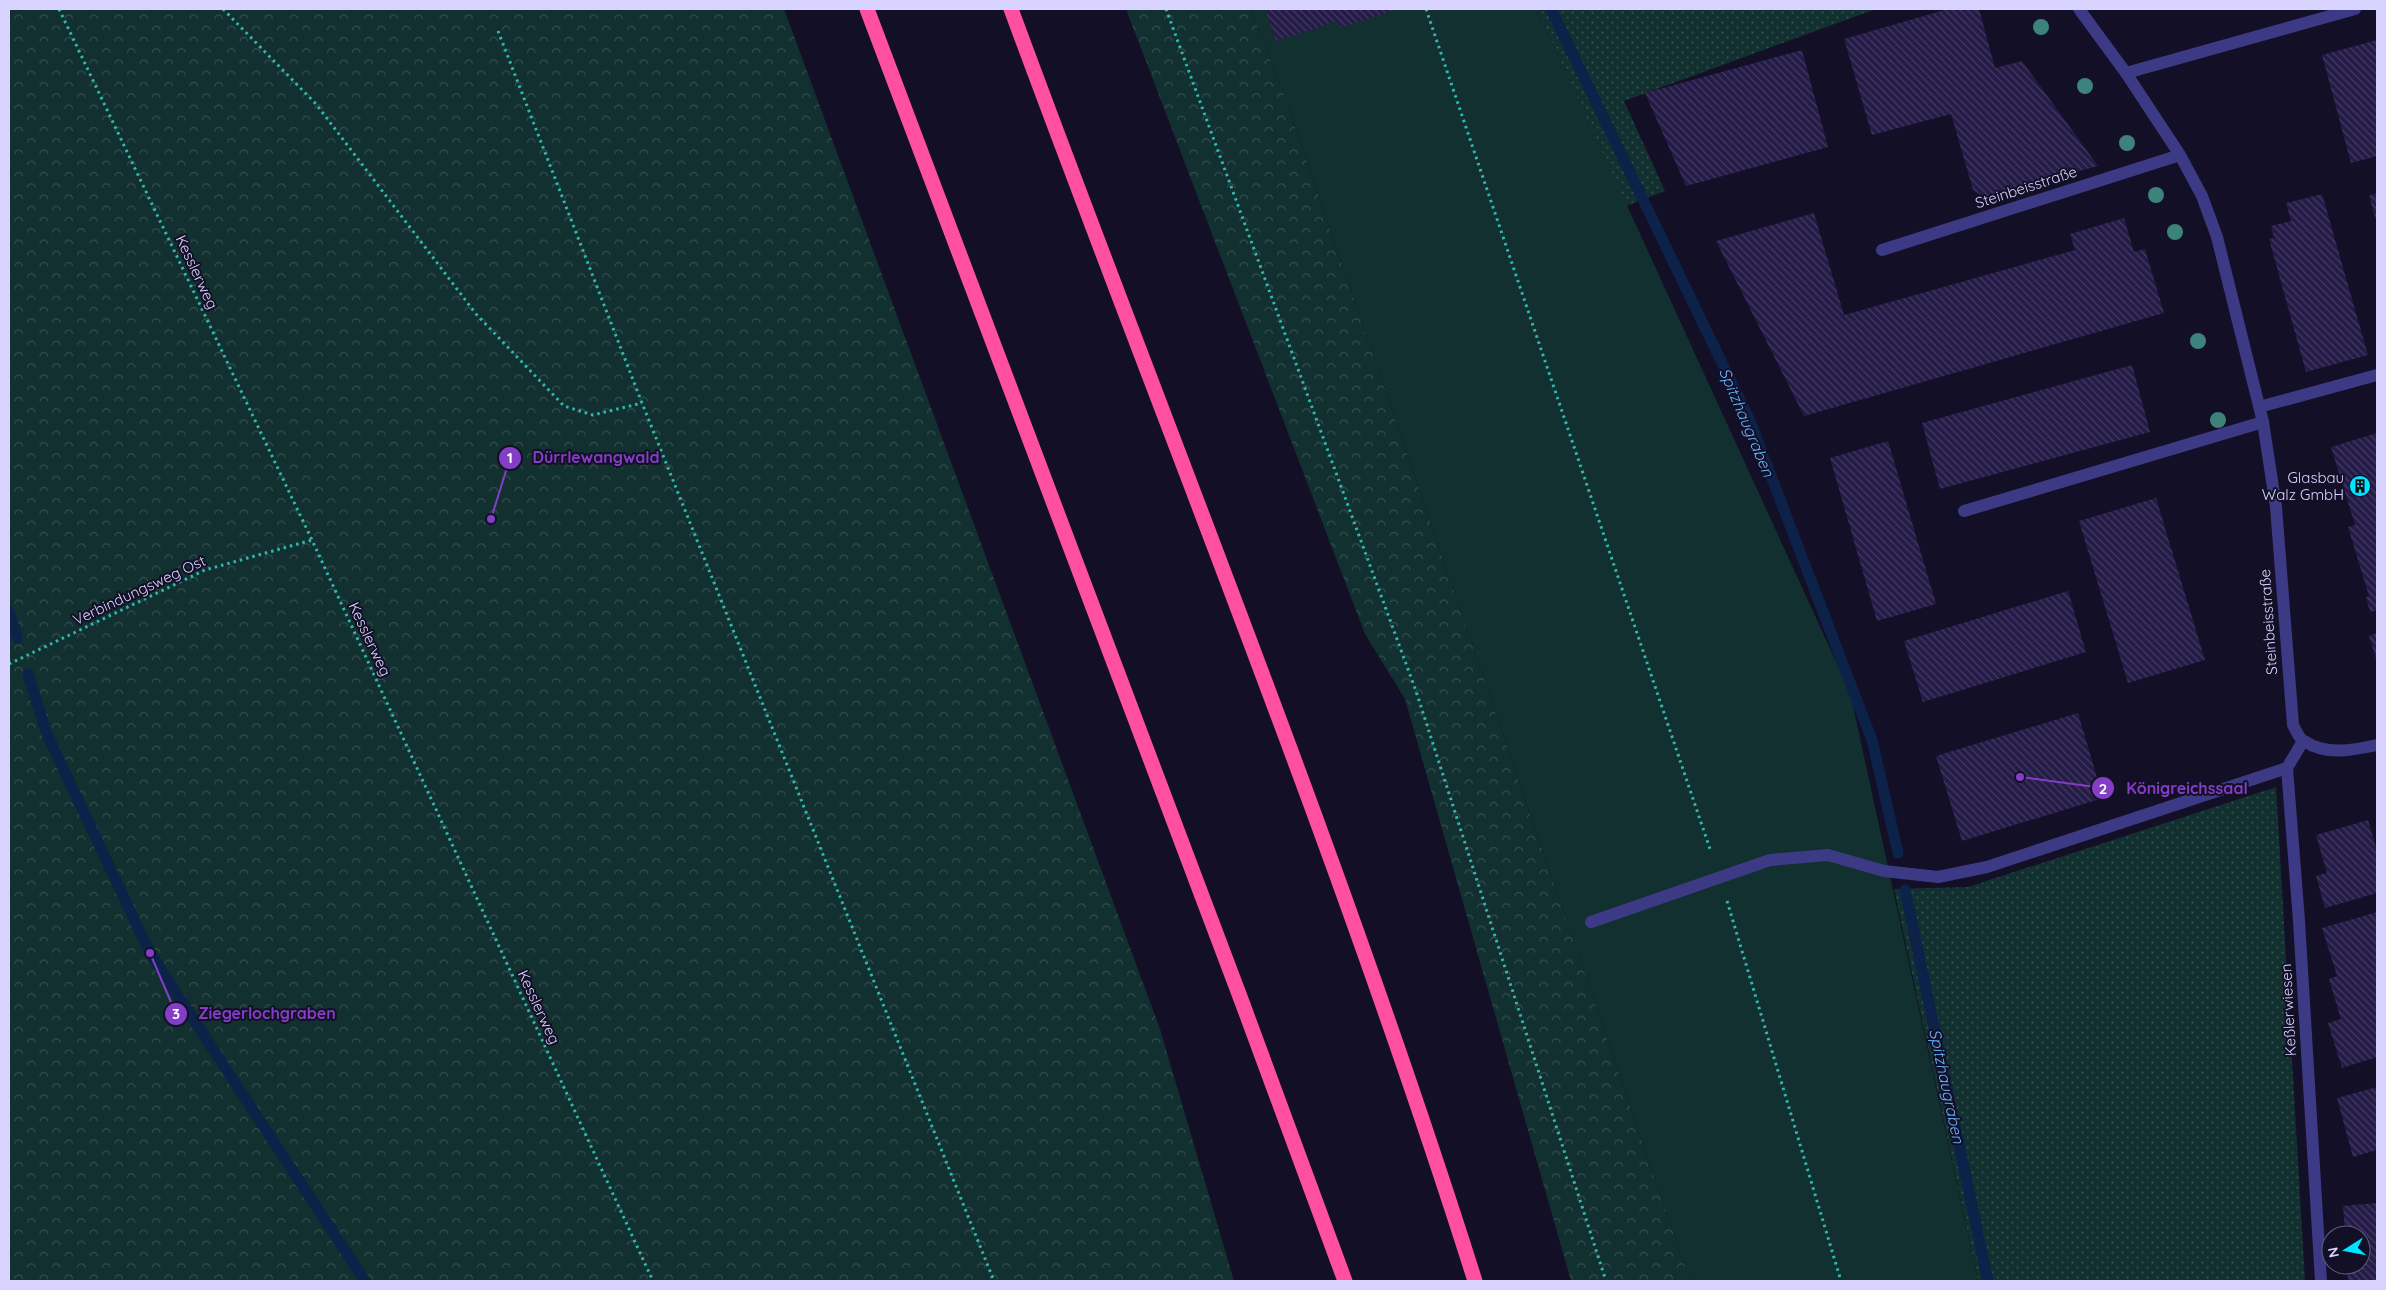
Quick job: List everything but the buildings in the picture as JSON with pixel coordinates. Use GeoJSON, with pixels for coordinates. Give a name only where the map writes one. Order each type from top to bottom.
{"type":"FeatureCollection","features":[{"type":"Feature","properties":{"kind":"highway"},"geometry":{"type":"LineString","coordinates":[[867,9],[1239,993],[1345,1281]]}},
{"type":"Feature","properties":{"kind":"highway"},"geometry":{"type":"LineString","coordinates":[[1011,9],[1365,954],[1475,1281]]}},
{"type":"Feature","properties":{"kind":"street","name":"Steinbeisstraße"},"geometry":{"type":"LineString","coordinates":[[2079,9],[2126,73],[2180,155],[2202,196],[2217,237],[2263,422],[2276,507],[2290,707],[2293,725],[2303,741]]}},
{"type":"Feature","properties":{"kind":"street"},"geometry":{"type":"LineString","coordinates":[[2126,73],[2355,9]]}},
{"type":"Feature","properties":{"kind":"street","name":"Steinbeisstraße"},"geometry":{"type":"LineString","coordinates":[[1882,250],[2180,155]]}},
{"type":"Feature","properties":{"kind":"street"},"geometry":{"type":"LineString","coordinates":[[2259,407],[2377,375]]}},
{"type":"Feature","properties":{"kind":"street"},"geometry":{"type":"LineString","coordinates":[[1964,511],[2263,422]]}},
{"type":"Feature","properties":{"kind":"street"},"geometry":{"type":"LineString","coordinates":[[1591,922],[1770,860],[1828,855],[1884,871],[1938,878],[1987,866],[2286,768],[2303,741],[2327,749],[2349,752],[2377,745]]}},
{"type":"Feature","properties":{"kind":"street","name":"Keßlerwiesen"},"geometry":{"type":"LineString","coordinates":[[2286,768],[2299,921],[2321,1281]]}},
{"type":"Feature","properties":{"kind":"path","name":"Kesslerweg"},"geometry":{"type":"LineString","coordinates":[[59,9],[312,540],[653,1281]]}},
{"type":"Feature","properties":{"kind":"path"},"geometry":{"type":"LineString","coordinates":[[223,9],[316,104],[476,314],[564,406],[593,415],[642,403]]}},
{"type":"Feature","properties":{"kind":"path"},"geometry":{"type":"LineString","coordinates":[[1166,9],[1416,692],[1606,1281]]}},
{"type":"Feature","properties":{"kind":"path"},"geometry":{"type":"LineString","coordinates":[[1426,9],[1720,878],[1841,1281]]}},
{"type":"Feature","properties":{"kind":"path"},"geometry":{"type":"LineString","coordinates":[[498,30],[642,403],[994,1281]]}},
{"type":"Feature","properties":{"kind":"path","name":"Verbindungsweg Ost"},"geometry":{"type":"LineString","coordinates":[[9,664],[205,570],[312,540]]}},
{"type":"Feature","properties":{"kind":"green space"},"geometry":{"type":"Polygon","coordinates":[[[9,9],[784,9],[1160,1029],[1234,1281],[9,1281],[9,9]]]}},
{"type":"Feature","properties":{"kind":"green space"},"geometry":{"type":"Polygon","coordinates":[[[1126,9],[1251,9],[1286,100],[1690,1281],[1571,1281],[1405,699],[1365,634],[1126,9]]]}},
{"type":"Feature","properties":{"kind":"green space"},"geometry":{"type":"Polygon","coordinates":[[[1251,9],[1537,9],[1850,692],[1978,1281],[1690,1281],[1286,100],[1251,9]]]}},
{"type":"Feature","properties":{"kind":"green space"},"geometry":{"type":"Polygon","coordinates":[[[1537,9],[1876,9],[1624,101],[1665,191],[1626,206],[1537,9]]]}},
{"type":"Feature","properties":{"kind":"green space"},"geometry":{"type":"Polygon","coordinates":[[[2276,787],[2305,1281],[1978,1281],[1894,889],[1968,887],[2276,787]]]}},
{"type":"Feature","properties":{"kind":"waterway","name":"Spitzhaugraben"},"geometry":{"type":"LineString","coordinates":[[1551,9],[1750,421],[1872,740],[1898,853]]}},
{"type":"Feature","properties":{"kind":"waterway"},"geometry":{"type":"LineString","coordinates":[[9,612],[17,638]]}},
{"type":"Feature","properties":{"kind":"waterway"},"geometry":{"type":"LineString","coordinates":[[28,674],[47,734],[150,953],[365,1281]]}},
{"type":"Feature","properties":{"kind":"waterway","name":"Spitzhaugraben"},"geometry":{"type":"LineString","coordinates":[[1905,890],[1988,1281]]}},
{"type":"Feature","properties":{"kind":"place","name":"Glasbau Walz GmbH"},"geometry":{"type":"Point","coordinates":[2360,486]}},
{"type":"Feature","properties":{"kind":"place","name":"Dürrlewangwald"},"geometry":{"type":"Point","coordinates":[491,519]}},
{"type":"Feature","properties":{"kind":"place","name":"Königreichssaal"},"geometry":{"type":"Point","coordinates":[2020,777]}},
{"type":"Feature","properties":{"kind":"place","name":"Ziegerlochgraben"},"geometry":{"type":"Point","coordinates":[150,953]}}]}
